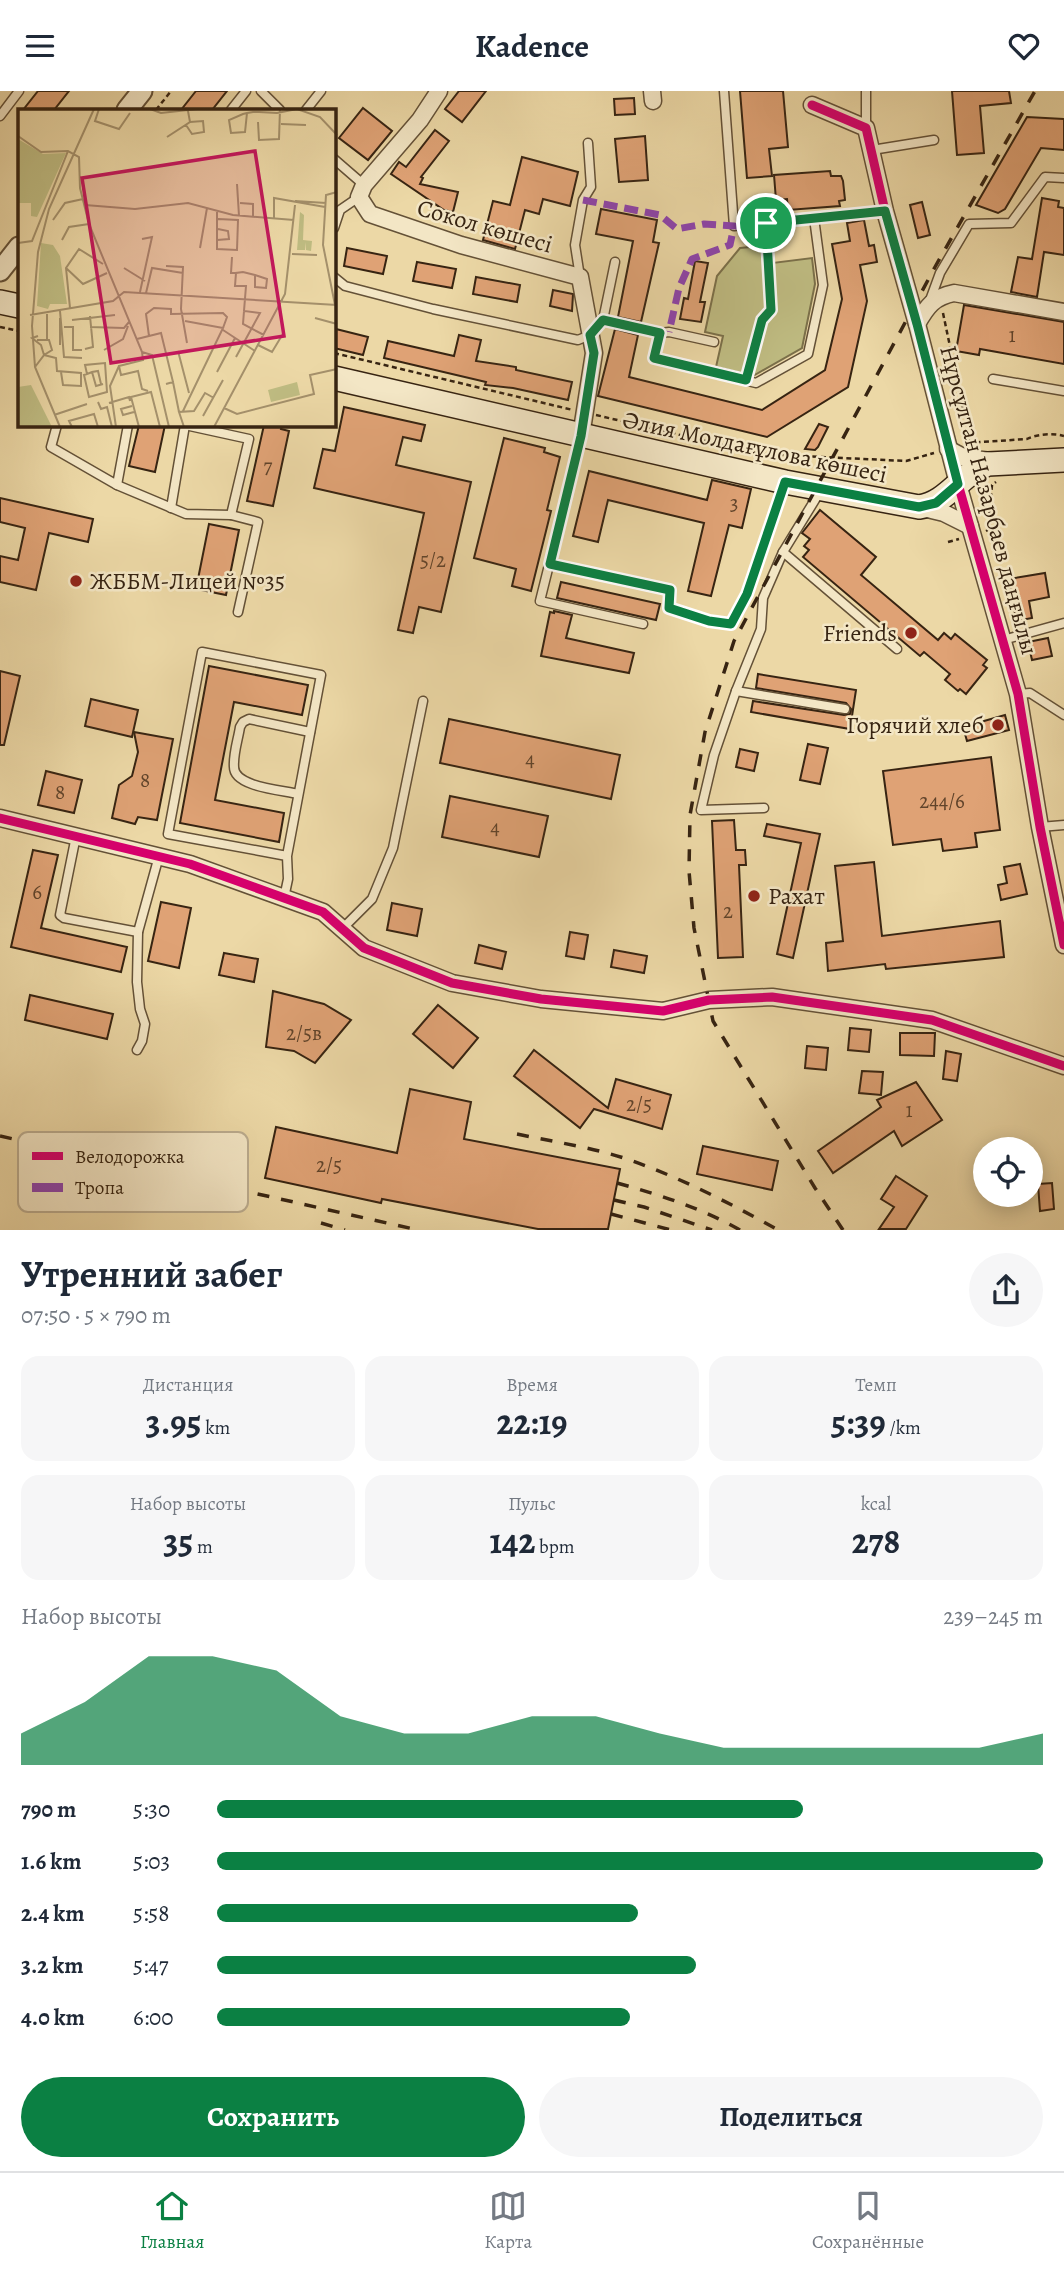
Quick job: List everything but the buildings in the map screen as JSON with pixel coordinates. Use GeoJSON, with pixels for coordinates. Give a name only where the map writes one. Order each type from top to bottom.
{"type":"FeatureCollection","features":[{"type":"Feature","properties":{"kind":"main road"},"geometry":{"type":"LineString","coordinates":[[0,302],[18,306]]}},
{"type":"Feature","properties":{"kind":"main road","name":"Әлия Молдағұлова көшесі"},"geometry":{"type":"LineString","coordinates":[[336,378],[821,490],[919,507]]}},
{"type":"Feature","properties":{"kind":"main road"},"geometry":{"type":"LineString","coordinates":[[919,507],[936,503],[996,451],[1064,460]]}},
{"type":"Feature","properties":{"kind":"street"},"geometry":{"type":"LineString","coordinates":[[128,109],[142,91]]}},
{"type":"Feature","properties":{"kind":"street"},"geometry":{"type":"LineString","coordinates":[[362,191],[420,120],[439,91]]}},
{"type":"Feature","properties":{"kind":"street"},"geometry":{"type":"LineString","coordinates":[[812,105],[866,128]]}},
{"type":"Feature","properties":{"kind":"street","name":"Нұрсұлтан Назарбаев даңғылы"},"geometry":{"type":"LineString","coordinates":[[866,128],[885,211],[948,449],[1018,694],[1040,827],[1064,945]]}},
{"type":"Feature","properties":{"kind":"street","name":"Сокол көшесі"},"geometry":{"type":"LineString","coordinates":[[362,191],[370,214],[461,245],[580,277],[594,353],[581,436]]}},
{"type":"Feature","properties":{"kind":"street"},"geometry":{"type":"LineString","coordinates":[[0,271],[18,248]]}},
{"type":"Feature","properties":{"kind":"street"},"geometry":{"type":"LineString","coordinates":[[917,324],[933,300],[954,293],[1064,312]]}},
{"type":"Feature","properties":{"kind":"street"},"geometry":{"type":"LineString","coordinates":[[948,449],[965,458],[996,451]]}},
{"type":"Feature","properties":{"kind":"street"},"geometry":{"type":"LineString","coordinates":[[919,507],[944,513],[971,530]]}},
{"type":"Feature","properties":{"kind":"street"},"geometry":{"type":"LineString","coordinates":[[0,818],[190,864],[323,912],[364,948],[452,983],[541,999],[663,1011],[709,1000],[772,997],[932,1020],[1064,1066]]}},
{"type":"Feature","properties":{"kind":"lane"},"geometry":{"type":"LineString","coordinates":[[0,116],[19,91]]}},
{"type":"Feature","properties":{"kind":"lane"},"geometry":{"type":"LineString","coordinates":[[232,109],[246,91]]}},
{"type":"Feature","properties":{"kind":"lane"},"geometry":{"type":"LineString","coordinates":[[261,91],[279,109]]}},
{"type":"Feature","properties":{"kind":"lane"},"geometry":{"type":"LineString","coordinates":[[307,109],[321,91]]}},
{"type":"Feature","properties":{"kind":"lane"},"geometry":{"type":"LineString","coordinates":[[724,91],[734,226],[885,211]]}},
{"type":"Feature","properties":{"kind":"lane"},"geometry":{"type":"LineString","coordinates":[[866,91],[866,128]]}},
{"type":"Feature","properties":{"kind":"lane"},"geometry":{"type":"LineString","coordinates":[[872,150],[934,140]]}},
{"type":"Feature","properties":{"kind":"lane"},"geometry":{"type":"LineString","coordinates":[[580,277],[575,246],[583,200],[590,187],[588,143]]}},
{"type":"Feature","properties":{"kind":"lane"},"geometry":{"type":"LineString","coordinates":[[336,161],[362,191],[340,210],[336,222]]}},
{"type":"Feature","properties":{"kind":"lane"},"geometry":{"type":"LineString","coordinates":[[933,300],[940,273],[969,224],[1011,223],[1045,177],[1064,179]]}},
{"type":"Feature","properties":{"kind":"lane"},"geometry":{"type":"LineString","coordinates":[[660,333],[654,358],[755,383],[808,354],[823,285],[814,218]]}},
{"type":"Feature","properties":{"kind":"lane"},"geometry":{"type":"LineString","coordinates":[[336,279],[345,286],[433,309],[578,340],[590,335],[603,320],[615,262]]}},
{"type":"Feature","properties":{"kind":"lane"},"geometry":{"type":"LineString","coordinates":[[603,320],[714,342]]}},
{"type":"Feature","properties":{"kind":"lane"},"geometry":{"type":"LineString","coordinates":[[993,379],[1064,391]]}},
{"type":"Feature","properties":{"kind":"lane"},"geometry":{"type":"LineString","coordinates":[[56,427],[51,447],[117,485],[186,514],[231,515],[258,522],[238,612]]}},
{"type":"Feature","properties":{"kind":"lane"},"geometry":{"type":"LineString","coordinates":[[117,485],[128,427]]}},
{"type":"Feature","properties":{"kind":"lane"},"geometry":{"type":"LineString","coordinates":[[171,508],[185,427]]}},
{"type":"Feature","properties":{"kind":"lane"},"geometry":{"type":"LineString","coordinates":[[194,427],[249,439],[231,515]]}},
{"type":"Feature","properties":{"kind":"lane"},"geometry":{"type":"LineString","coordinates":[[581,436],[540,601],[643,624]]}},
{"type":"Feature","properties":{"kind":"lane"},"geometry":{"type":"LineString","coordinates":[[550,564],[670,590],[669,608],[709,621],[731,624],[747,594],[785,482]]}},
{"type":"Feature","properties":{"kind":"lane"},"geometry":{"type":"LineString","coordinates":[[764,808],[701,810],[714,755],[761,628],[763,598],[783,552],[821,490]]}},
{"type":"Feature","properties":{"kind":"lane"},"geometry":{"type":"LineString","coordinates":[[783,552],[897,649]]}},
{"type":"Feature","properties":{"kind":"lane"},"geometry":{"type":"LineString","coordinates":[[1003,640],[1064,623]]}},
{"type":"Feature","properties":{"kind":"lane"},"geometry":{"type":"LineString","coordinates":[[284,899],[288,879],[287,856],[321,675],[202,652],[168,834],[287,856]]}},
{"type":"Feature","properties":{"kind":"lane"},"geometry":{"type":"LineString","coordinates":[[736,691],[845,709]]}},
{"type":"Feature","properties":{"kind":"lane"},"geometry":{"type":"LineString","coordinates":[[1018,694],[1030,693],[1064,715]]}},
{"type":"Feature","properties":{"kind":"lane"},"geometry":{"type":"LineString","coordinates":[[342,929],[372,899],[393,848],[423,701]]}},
{"type":"Feature","properties":{"kind":"lane"},"geometry":{"type":"LineString","coordinates":[[298,794],[244,782],[236,775],[233,768],[240,727],[249,719],[310,731]]}},
{"type":"Feature","properties":{"kind":"lane"},"geometry":{"type":"LineString","coordinates":[[1040,827],[1064,825]]}},
{"type":"Feature","properties":{"kind":"lane"},"geometry":{"type":"LineString","coordinates":[[76,837],[60,915],[138,932]]}},
{"type":"Feature","properties":{"kind":"lane"},"geometry":{"type":"LineString","coordinates":[[136,1050],[142,1041],[145,1024],[140,1009],[137,982],[138,932],[159,856]]}},
{"type":"Feature","properties":{"kind":"path"},"geometry":{"type":"LineString","coordinates":[[157,109],[171,91]]}},
{"type":"Feature","properties":{"kind":"path"},"geometry":{"type":"LineString","coordinates":[[746,380],[762,320],[771,310],[766,223]]}},
{"type":"Feature","properties":{"kind":"path"},"geometry":{"type":"LineString","coordinates":[[933,300],[971,443]]}},
{"type":"Feature","properties":{"kind":"path"},"geometry":{"type":"LineString","coordinates":[[0,327],[18,331]]}},
{"type":"Feature","properties":{"kind":"path"},"geometry":{"type":"LineString","coordinates":[[336,353],[760,454],[906,461],[971,443],[996,451],[1033,436],[1064,436]]}},
{"type":"Feature","properties":{"kind":"path"},"geometry":{"type":"LineString","coordinates":[[948,542],[971,530],[988,530],[992,485],[998,480],[996,451]]}},
{"type":"Feature","properties":{"kind":"shaded area"},"geometry":{"type":"Polygon","coordinates":[[[771,245],[773,263],[812,258],[815,284],[802,348],[753,376],[716,367],[723,336],[705,332],[717,276],[740,248],[771,245]]]}},
{"type":"Feature","properties":{"kind":"railway"},"geometry":{"type":"LineString","coordinates":[[843,1230],[713,1021],[694,928],[689,871],[690,815],[705,732],[734,641],[935,267],[1035,91]]}},
{"type":"Feature","properties":{"kind":"railway"},"geometry":{"type":"LineString","coordinates":[[517,1134],[627,1159],[704,1191],[778,1230]]}},
{"type":"Feature","properties":{"kind":"railway"},"geometry":{"type":"LineString","coordinates":[[0,1136],[18,1140]]}},
{"type":"Feature","properties":{"kind":"railway"},"geometry":{"type":"LineString","coordinates":[[617,1183],[680,1203],[740,1230]]}},
{"type":"Feature","properties":{"kind":"railway"},"geometry":{"type":"LineString","coordinates":[[248,1192],[418,1230]]}},
{"type":"Feature","properties":{"kind":"railway"},"geometry":{"type":"LineString","coordinates":[[614,1200],[712,1230]]}},
{"type":"Feature","properties":{"kind":"railway"},"geometry":{"type":"LineString","coordinates":[[611,1214],[671,1230]]}},
{"type":"Feature","properties":{"kind":"railway"},"geometry":{"type":"LineString","coordinates":[[321,1223],[345,1230]]}},
{"type":"Feature","properties":{"kind":"marked path"},"geometry":{"type":"LineString","coordinates":[[583,200],[660,215],[677,229],[704,224],[734,226],[730,245],[692,259],[679,288],[669,332]]}},
{"type":"Feature","properties":{"kind":"cycle path"},"geometry":{"type":"LineString","coordinates":[[812,105],[866,128],[885,211],[958,484],[1018,694],[1040,827],[1064,945]]}},
{"type":"Feature","properties":{"kind":"cycle path"},"geometry":{"type":"LineString","coordinates":[[0,818],[190,864],[323,912],[364,948],[452,983],[541,999],[663,1011],[709,1000],[772,997],[932,1020],[1064,1066]]}},
{"type":"Feature","properties":{"kind":"place","name":"ЖББМ-Лицей №35"},"geometry":{"type":"Point","coordinates":[76,581]}},
{"type":"Feature","properties":{"kind":"place","name":"Friends"},"geometry":{"type":"Point","coordinates":[911,633]}},
{"type":"Feature","properties":{"kind":"place","name":"Горячий хлеб"},"geometry":{"type":"Point","coordinates":[998,725]}},
{"type":"Feature","properties":{"kind":"place","name":"Рахат"},"geometry":{"type":"Point","coordinates":[754,896]}},
{"type":"Feature","properties":{"kind":"route"},"geometry":{"type":"LineString","coordinates":[[885,211],[958,484],[936,503],[919,507],[785,482],[747,594],[731,624],[709,621],[669,608],[670,590],[550,564],[581,436],[594,353],[590,335],[603,320],[660,333],[654,358],[746,380],[762,320],[771,310],[766,223],[885,211]]}}]}
